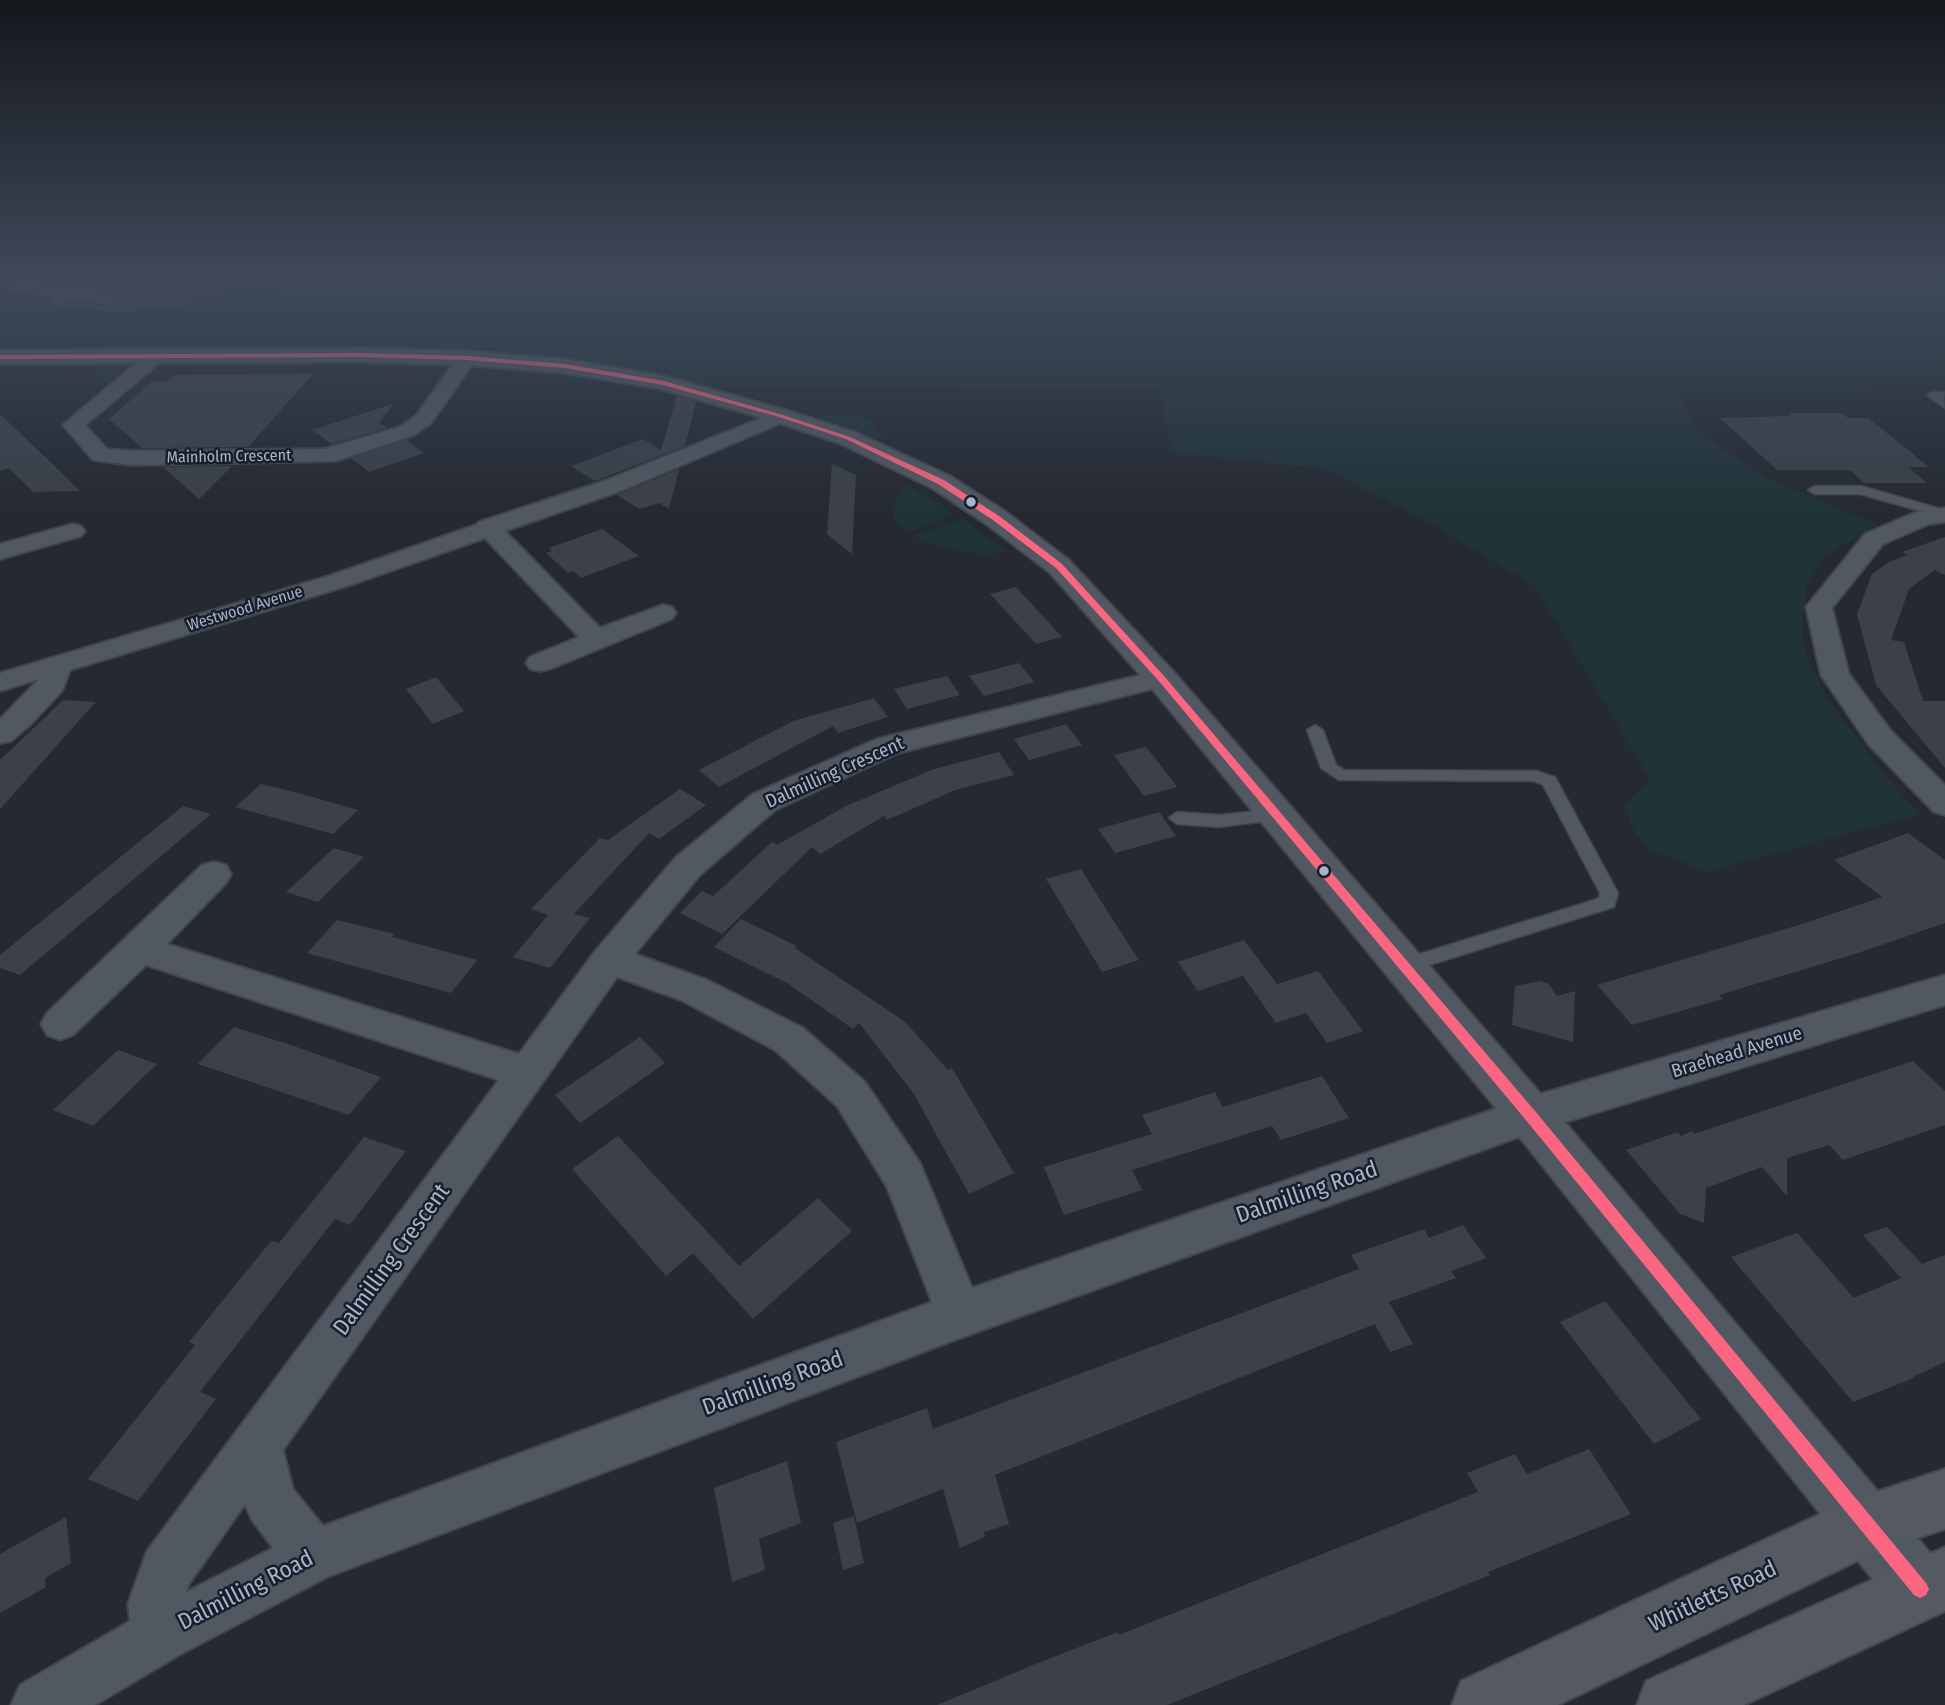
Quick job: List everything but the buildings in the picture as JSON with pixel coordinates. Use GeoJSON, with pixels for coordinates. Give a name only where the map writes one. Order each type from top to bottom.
{"type":"FeatureCollection","features":[{"type":"Feature","properties":{"kind":"main road","name":"Whitletts Road"},"geometry":{"type":"LineString","coordinates":[[1485,1705],[1868,1524],[1945,1499]]}},
{"type":"Feature","properties":{"kind":"main road"},"geometry":{"type":"LineString","coordinates":[[1670,1705],[1933,1584]]}},
{"type":"Feature","properties":{"kind":"street"},"geometry":{"type":"LineString","coordinates":[[0,357],[360,355],[467,358],[565,366],[664,383],[781,416],[848,438],[941,482],[996,518],[1059,566],[1161,678],[1530,1115],[1868,1524],[1933,1584]]}},
{"type":"Feature","properties":{"kind":"street","name":"Mainholm Crescent"},"geometry":{"type":"LineString","coordinates":[[156,356],[73,425],[101,456],[327,456],[407,431],[423,420],[467,358]]}},
{"type":"Feature","properties":{"kind":"street","name":"Westwood Avenue"},"geometry":{"type":"LineString","coordinates":[[0,682],[338,581],[487,527],[615,485],[781,416]]}},
{"type":"Feature","properties":{"kind":"street"},"geometry":{"type":"LineString","coordinates":[[1945,515],[1924,517],[1874,539],[1819,607],[1835,675],[1880,738],[1945,804]]}},
{"type":"Feature","properties":{"kind":"street"},"geometry":{"type":"LineString","coordinates":[[487,527],[596,639]]}},
{"type":"Feature","properties":{"kind":"street"},"geometry":{"type":"LineString","coordinates":[[0,552],[73,531]]}},
{"type":"Feature","properties":{"kind":"street"},"geometry":{"type":"LineString","coordinates":[[540,663],[663,613]]}},
{"type":"Feature","properties":{"kind":"street"},"geometry":{"type":"LineString","coordinates":[[0,734],[21,718],[52,685],[57,666]]}},
{"type":"Feature","properties":{"kind":"street","name":"Dalmilling Crescent"},"geometry":{"type":"LineString","coordinates":[[159,1635],[155,1604],[166,1570],[609,960],[688,866],[764,802],[888,746],[1161,678]]}},
{"type":"Feature","properties":{"kind":"street"},"geometry":{"type":"LineString","coordinates":[[60,1024],[141,949],[214,874]]}},
{"type":"Feature","properties":{"kind":"street"},"geometry":{"type":"LineString","coordinates":[[141,949],[527,1073]]}},
{"type":"Feature","properties":{"kind":"street"},"geometry":{"type":"LineString","coordinates":[[609,960],[694,990],[789,1039],[851,1094],[905,1177],[960,1315]]}},
{"type":"Feature","properties":{"kind":"street","name":"Braehead Avenue"},"geometry":{"type":"LineString","coordinates":[[1530,1115],[1945,990]]}},
{"type":"Feature","properties":{"kind":"street","name":"Dalmilling Road"},"geometry":{"type":"LineString","coordinates":[[40,1705],[159,1635],[313,1556],[960,1315],[1530,1115]]}},
{"type":"Feature","properties":{"kind":"street"},"geometry":{"type":"LineString","coordinates":[[257,1448],[270,1502],[313,1556]]}},
{"type":"Feature","properties":{"kind":"lane"},"geometry":{"type":"LineString","coordinates":[[1945,395],[1932,395],[1945,405]]}},
{"type":"Feature","properties":{"kind":"lane"},"geometry":{"type":"LineString","coordinates":[[1814,490],[1861,490],[1945,515]]}},
{"type":"Feature","properties":{"kind":"lane"},"geometry":{"type":"LineString","coordinates":[[1315,730],[1329,768],[1339,775],[1536,776],[1549,781],[1609,892],[1608,902],[1597,906],[1404,966]]}},
{"type":"Feature","properties":{"kind":"lane"},"geometry":{"type":"LineString","coordinates":[[1177,818],[1219,821],[1276,815]]}},
{"type":"Feature","properties":{"kind":"green space"},"geometry":{"type":"Polygon","coordinates":[[[533,355],[1945,355],[1945,385],[1866,385],[1873,391],[1676,391],[1696,430],[1724,450],[1768,478],[1878,525],[1825,555],[1807,585],[1801,633],[1807,657],[1826,697],[1883,773],[1920,814],[1706,872],[1651,849],[1637,835],[1624,808],[1646,785],[1648,776],[1536,587],[1434,526],[1336,474],[1317,468],[1179,453],[1171,449],[1158,388],[707,386],[533,355]]]}},
{"type":"Feature","properties":{"kind":"green space"},"geometry":{"type":"Polygon","coordinates":[[[83,362],[118,362],[125,364],[126,368],[107,383],[83,362]]]}},
{"type":"Feature","properties":{"kind":"green space"},"geometry":{"type":"Polygon","coordinates":[[[819,415],[858,416],[867,419],[884,438],[873,438],[818,419],[819,415]]]}},
{"type":"Feature","properties":{"kind":"green space"},"geometry":{"type":"Polygon","coordinates":[[[906,484],[954,514],[910,532],[895,522],[892,507],[906,484]]]}},
{"type":"Feature","properties":{"kind":"green space"},"geometry":{"type":"Polygon","coordinates":[[[962,519],[1007,552],[961,552],[922,542],[915,536],[962,519]]]}},
{"type":"Feature","properties":{"kind":"transit line"},"geometry":{"type":"LineString","coordinates":[[0,357],[360,355],[467,358],[565,366],[664,383],[781,416],[848,438],[941,482],[996,518],[1059,566],[1161,678],[1530,1115],[1920,1589]]}}]}
